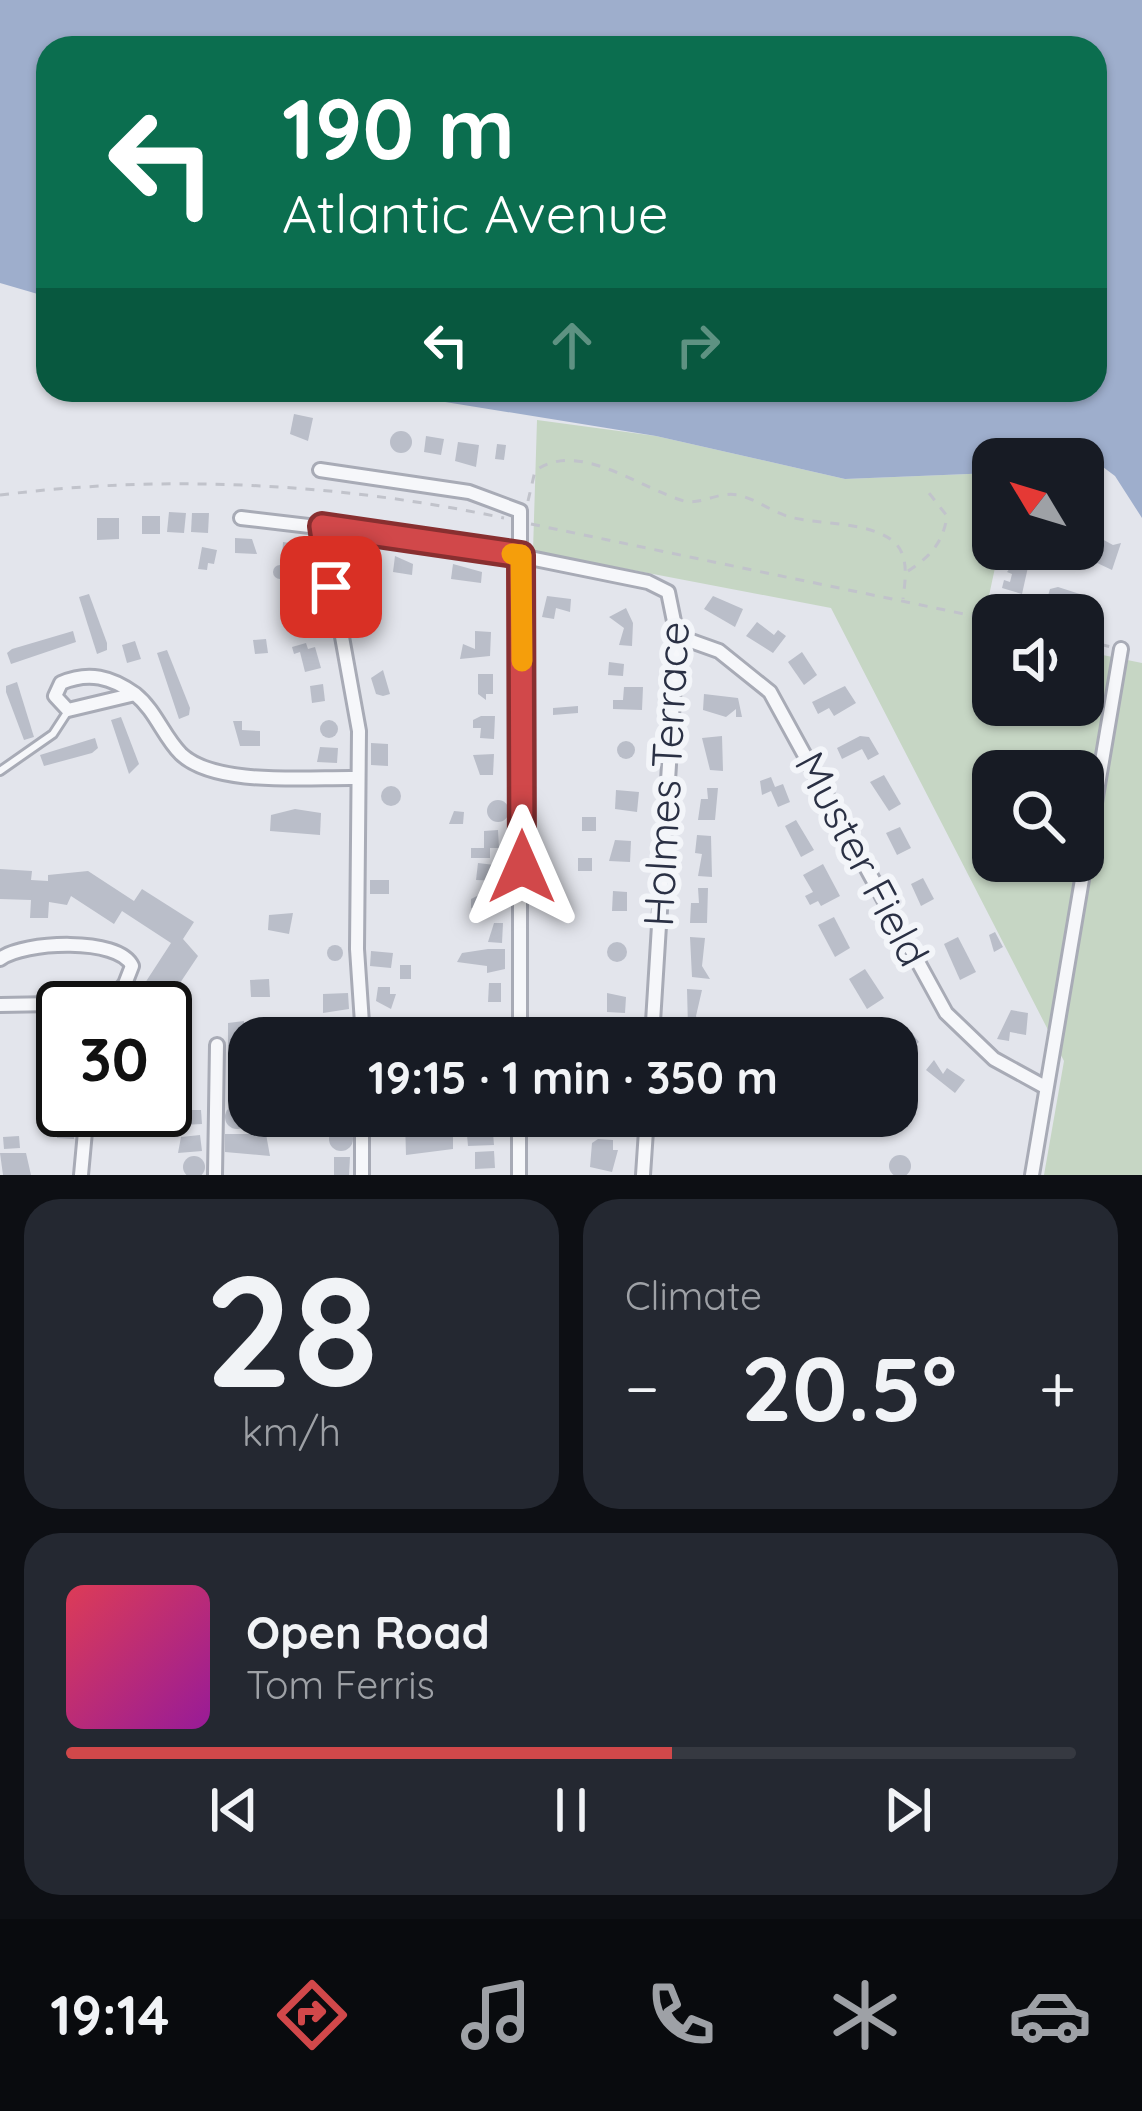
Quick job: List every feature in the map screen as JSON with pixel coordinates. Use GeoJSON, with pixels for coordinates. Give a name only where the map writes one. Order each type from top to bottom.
{"type":"FeatureCollection","features":[{"type":"Feature","properties":{"kind":"street"},"geometry":{"type":"LineString","coordinates":[[320,470],[512,504],[524,523],[520,1017]]}},
{"type":"Feature","properties":{"kind":"street"},"geometry":{"type":"LineString","coordinates":[[241,518],[521,555]]}},
{"type":"Feature","properties":{"kind":"street"},"geometry":{"type":"LineString","coordinates":[[322,526],[359,731],[363,1017]]}},
{"type":"Feature","properties":{"kind":"street","name":"Holmes Terrace"},"geometry":{"type":"LineString","coordinates":[[521,555],[662,588],[674,600],[677,636],[653,1017]]}},
{"type":"Feature","properties":{"kind":"street","name":"Muster Field"},"geometry":{"type":"LineString","coordinates":[[677,636],[719,651],[770,692],[946,1013],[994,1059],[1046,1088]]}},
{"type":"Feature","properties":{"kind":"street"},"geometry":{"type":"LineString","coordinates":[[1032,1175],[1121,649]]}},
{"type":"Feature","properties":{"kind":"street"},"geometry":{"type":"LineString","coordinates":[[135,694],[68,710],[59,705],[55,692],[69,679],[99,676],[135,694],[150,706],[178,752],[225,775],[357,778]]}},
{"type":"Feature","properties":{"kind":"street"},"geometry":{"type":"LineString","coordinates":[[0,958],[28,947],[109,947],[125,955],[131,967],[125,985],[108,1003],[0,1005]]}},
{"type":"Feature","properties":{"kind":"street"},"geometry":{"type":"LineString","coordinates":[[215,1175],[217,1046]]}},
{"type":"Feature","properties":{"kind":"street"},"geometry":{"type":"LineString","coordinates":[[81,1175],[84,1137]]}},
{"type":"Feature","properties":{"kind":"street"},"geometry":{"type":"LineString","coordinates":[[362,1137],[362,1175]]}},
{"type":"Feature","properties":{"kind":"street"},"geometry":{"type":"LineString","coordinates":[[518,1175],[519,1137]]}},
{"type":"Feature","properties":{"kind":"street"},"geometry":{"type":"LineString","coordinates":[[644,1175],[646,1137]]}},
{"type":"Feature","properties":{"kind":"lane"},"geometry":{"type":"LineString","coordinates":[[0,771],[53,734],[68,710]]}},
{"type":"Feature","properties":{"kind":"path"},"geometry":{"type":"LineString","coordinates":[[524,523],[535,471],[568,461],[618,473],[687,502],[716,494],[740,495],[782,514],[880,533],[899,547],[906,572],[902,601]]}},
{"type":"Feature","properties":{"kind":"path"},"geometry":{"type":"LineString","coordinates":[[0,495],[98,484],[233,483],[356,494],[524,523],[972,616]]}},
{"type":"Feature","properties":{"kind":"path"},"geometry":{"type":"LineString","coordinates":[[906,572],[930,557],[945,532],[947,516],[925,488]]}},
{"type":"Feature","properties":{"kind":"green space"},"geometry":{"type":"Polygon","coordinates":[[[537,420],[656,436],[845,479],[972,474],[972,570],[994,570],[989,594],[972,594],[972,726],[1104,726],[1104,655],[1142,663],[1142,1175],[1044,1175],[1064,1061],[831,608],[533,551],[537,420]]]}},
{"type":"Feature","properties":{"kind":"water"},"geometry":{"type":"Polygon","coordinates":[[[0,0],[1142,0],[1142,518],[1115,476],[1104,468],[1104,438],[972,438],[972,474],[845,479],[656,436],[445,402],[1107,402],[1107,36],[36,36],[36,294],[0,283],[0,0]]]}},
{"type":"Feature","properties":{"kind":"building"},"geometry":{"type":"Polygon","coordinates":[[[294,414],[313,418],[308,441],[290,434],[294,414]]]}},
{"type":"Feature","properties":{"kind":"building"},"geometry":{"type":"Polygon","coordinates":[[[401,431],[412,442],[401,453],[390,442],[401,431]]]}},
{"type":"Feature","properties":{"kind":"building"},"geometry":{"type":"Polygon","coordinates":[[[426,436],[444,439],[441,455],[424,452],[426,436]]]}},
{"type":"Feature","properties":{"kind":"building"},"geometry":{"type":"Polygon","coordinates":[[[458,442],[479,445],[476,467],[455,461],[458,442]]]}},
{"type":"Feature","properties":{"kind":"building"},"geometry":{"type":"Polygon","coordinates":[[[497,444],[506,445],[504,460],[495,459],[497,444]]]}},
{"type":"Feature","properties":{"kind":"building"},"geometry":{"type":"Polygon","coordinates":[[[169,512],[186,513],[184,533],[167,532],[169,512]]]}},
{"type":"Feature","properties":{"kind":"building"},"geometry":{"type":"Polygon","coordinates":[[[192,513],[209,513],[208,533],[191,532],[192,513]]]}},
{"type":"Feature","properties":{"kind":"building"},"geometry":{"type":"Polygon","coordinates":[[[142,516],[160,516],[160,534],[142,534],[142,516]]]}},
{"type":"Feature","properties":{"kind":"building"},"geometry":{"type":"Polygon","coordinates":[[[97,518],[119,518],[119,539],[97,540],[97,518]]]}},
{"type":"Feature","properties":{"kind":"building"},"geometry":{"type":"Polygon","coordinates":[[[235,538],[252,539],[257,554],[235,553],[235,538]]]}},
{"type":"Feature","properties":{"kind":"building"},"geometry":{"type":"Polygon","coordinates":[[[1104,540],[1121,543],[1112,570],[1104,566],[1104,540]]]}},
{"type":"Feature","properties":{"kind":"building"},"geometry":{"type":"Polygon","coordinates":[[[283,542],[305,545],[304,552],[298,552],[301,568],[294,567],[294,557],[282,556],[283,542]]]}},
{"type":"Feature","properties":{"kind":"building"},"geometry":{"type":"Polygon","coordinates":[[[202,547],[217,550],[207,570],[198,569],[202,547]]]}},
{"type":"Feature","properties":{"kind":"building"},"geometry":{"type":"Polygon","coordinates":[[[345,547],[366,547],[357,572],[346,568],[345,547]]]}},
{"type":"Feature","properties":{"kind":"building"},"geometry":{"type":"Polygon","coordinates":[[[395,556],[413,564],[412,575],[393,572],[395,556]]]}},
{"type":"Feature","properties":{"kind":"building"},"geometry":{"type":"Polygon","coordinates":[[[453,564],[482,572],[481,583],[451,579],[453,564]]]}},
{"type":"Feature","properties":{"kind":"building"},"geometry":{"type":"Polygon","coordinates":[[[280,565],[287,572],[280,579],[273,572],[280,565]]]}},
{"type":"Feature","properties":{"kind":"building"},"geometry":{"type":"Polygon","coordinates":[[[1027,570],[1022,594],[1002,588],[1004,580],[1010,582],[1012,574],[1007,572],[1027,570]]]}},
{"type":"Feature","properties":{"kind":"building"},"geometry":{"type":"Polygon","coordinates":[[[370,573],[378,573],[378,594],[365,594],[370,573]]]}},
{"type":"Feature","properties":{"kind":"building"},"geometry":{"type":"Polygon","coordinates":[[[1058,587],[1080,594],[1048,594],[1058,587]]]}},
{"type":"Feature","properties":{"kind":"building"},"geometry":{"type":"Polygon","coordinates":[[[89,594],[107,643],[107,650],[97,654],[79,597],[89,594]]]}},
{"type":"Feature","properties":{"kind":"building"},"geometry":{"type":"Polygon","coordinates":[[[547,596],[571,599],[570,612],[556,608],[554,619],[542,617],[547,596]]]}},
{"type":"Feature","properties":{"kind":"building"},"geometry":{"type":"Polygon","coordinates":[[[713,596],[743,609],[735,627],[704,609],[713,596]]]}},
{"type":"Feature","properties":{"kind":"building"},"geometry":{"type":"Polygon","coordinates":[[[301,600],[303,625],[293,629],[289,601],[301,600]]]}},
{"type":"Feature","properties":{"kind":"building"},"geometry":{"type":"Polygon","coordinates":[[[369,604],[371,630],[366,631],[365,625],[359,626],[356,606],[369,604]]]}},
{"type":"Feature","properties":{"kind":"building"},"geometry":{"type":"Polygon","coordinates":[[[626,608],[633,623],[632,646],[619,645],[624,628],[609,617],[626,608]]]}},
{"type":"Feature","properties":{"kind":"building"},"geometry":{"type":"Polygon","coordinates":[[[757,622],[774,635],[778,630],[786,636],[773,653],[746,636],[757,622]]]}},
{"type":"Feature","properties":{"kind":"building"},"geometry":{"type":"Polygon","coordinates":[[[73,631],[76,642],[11,664],[7,653],[12,649],[73,631]]]}},
{"type":"Feature","properties":{"kind":"building"},"geometry":{"type":"Polygon","coordinates":[[[475,631],[491,632],[490,656],[460,659],[463,644],[475,649],[475,631]]]}},
{"type":"Feature","properties":{"kind":"building"},"geometry":{"type":"Polygon","coordinates":[[[266,639],[268,653],[255,654],[253,640],[266,639]]]}},
{"type":"Feature","properties":{"kind":"building"},"geometry":{"type":"Polygon","coordinates":[[[135,641],[141,659],[127,663],[122,645],[135,641]]]}},
{"type":"Feature","properties":{"kind":"building"},"geometry":{"type":"Polygon","coordinates":[[[306,643],[308,649],[315,647],[321,668],[305,672],[300,652],[294,654],[292,647],[306,643]]]}},
{"type":"Feature","properties":{"kind":"building"},"geometry":{"type":"Polygon","coordinates":[[[167,650],[190,708],[189,715],[179,719],[157,653],[167,650]]]}},
{"type":"Feature","properties":{"kind":"building"},"geometry":{"type":"Polygon","coordinates":[[[802,652],[817,675],[804,685],[788,662],[802,652]]]}},
{"type":"Feature","properties":{"kind":"building"},"geometry":{"type":"Polygon","coordinates":[[[609,662],[624,664],[623,676],[608,675],[609,662]]]}},
{"type":"Feature","properties":{"kind":"building"},"geometry":{"type":"Polygon","coordinates":[[[383,670],[390,694],[383,696],[376,694],[371,678],[383,670]]]}},
{"type":"Feature","properties":{"kind":"building"},"geometry":{"type":"Polygon","coordinates":[[[478,674],[493,674],[493,694],[486,694],[486,700],[478,694],[478,674]]]}},
{"type":"Feature","properties":{"kind":"building"},"geometry":{"type":"Polygon","coordinates":[[[17,682],[34,737],[24,740],[6,692],[6,686],[17,682]]]}},
{"type":"Feature","properties":{"kind":"building"},"geometry":{"type":"Polygon","coordinates":[[[323,684],[325,701],[312,703],[310,686],[323,684]]]}},
{"type":"Feature","properties":{"kind":"building"},"geometry":{"type":"Polygon","coordinates":[[[845,686],[856,703],[834,716],[829,708],[818,714],[812,702],[845,686]]]}},
{"type":"Feature","properties":{"kind":"building"},"geometry":{"type":"Polygon","coordinates":[[[624,687],[643,687],[642,710],[613,709],[613,700],[623,700],[624,687]]]}},
{"type":"Feature","properties":{"kind":"building"},"geometry":{"type":"Polygon","coordinates":[[[704,694],[738,698],[742,717],[736,717],[736,709],[726,717],[703,710],[704,694]]]}},
{"type":"Feature","properties":{"kind":"building"},"geometry":{"type":"Polygon","coordinates":[[[578,706],[578,713],[553,715],[553,708],[578,706]]]}},
{"type":"Feature","properties":{"kind":"building"},"geometry":{"type":"Polygon","coordinates":[[[495,716],[494,739],[480,738],[481,728],[473,728],[473,720],[495,716]]]}},
{"type":"Feature","properties":{"kind":"building"},"geometry":{"type":"Polygon","coordinates":[[[121,717],[139,764],[129,774],[111,720],[121,717]]]}},
{"type":"Feature","properties":{"kind":"building"},"geometry":{"type":"Polygon","coordinates":[[[329,720],[338,729],[329,738],[320,729],[329,720]]]}},
{"type":"Feature","properties":{"kind":"building"},"geometry":{"type":"Polygon","coordinates":[[[233,721],[242,721],[242,730],[260,731],[260,746],[240,746],[233,721]]]}},
{"type":"Feature","properties":{"kind":"building"},"geometry":{"type":"Polygon","coordinates":[[[722,736],[723,771],[710,770],[702,738],[722,736]]]}},
{"type":"Feature","properties":{"kind":"building"},"geometry":{"type":"Polygon","coordinates":[[[860,736],[869,737],[879,754],[868,760],[862,749],[842,759],[837,748],[860,736]]]}},
{"type":"Feature","properties":{"kind":"building"},"geometry":{"type":"Polygon","coordinates":[[[95,738],[98,748],[92,753],[44,766],[40,755],[95,738]]]}},
{"type":"Feature","properties":{"kind":"building"},"geometry":{"type":"Polygon","coordinates":[[[626,741],[635,750],[626,759],[617,750],[626,741]]]}},
{"type":"Feature","properties":{"kind":"building"},"geometry":{"type":"Polygon","coordinates":[[[371,743],[388,744],[388,766],[371,765],[371,743]]]}},
{"type":"Feature","properties":{"kind":"building"},"geometry":{"type":"Polygon","coordinates":[[[320,747],[338,748],[337,763],[317,762],[320,747]]]}},
{"type":"Feature","properties":{"kind":"building"},"geometry":{"type":"Polygon","coordinates":[[[494,754],[493,775],[480,775],[473,755],[494,754]]]}},
{"type":"Feature","properties":{"kind":"building"},"geometry":{"type":"Polygon","coordinates":[[[884,775],[901,804],[889,811],[870,782],[884,775]]]}},
{"type":"Feature","properties":{"kind":"building"},"geometry":{"type":"Polygon","coordinates":[[[771,777],[775,787],[783,784],[790,802],[778,807],[771,791],[762,795],[760,781],[771,777]]]}},
{"type":"Feature","properties":{"kind":"building"},"geometry":{"type":"Polygon","coordinates":[[[391,786],[401,796],[391,806],[381,796],[391,786]]]}},
{"type":"Feature","properties":{"kind":"building"},"geometry":{"type":"Polygon","coordinates":[[[707,788],[718,788],[715,820],[698,820],[701,799],[708,799],[707,788]]]}},
{"type":"Feature","properties":{"kind":"building"},"geometry":{"type":"Polygon","coordinates":[[[616,790],[639,792],[637,812],[615,809],[616,790]]]}},
{"type":"Feature","properties":{"kind":"building"},"geometry":{"type":"Polygon","coordinates":[[[498,800],[509,811],[498,822],[487,811],[498,800]]]}},
{"type":"Feature","properties":{"kind":"building"},"geometry":{"type":"Polygon","coordinates":[[[295,809],[321,813],[320,835],[270,831],[271,815],[295,809]]]}},
{"type":"Feature","properties":{"kind":"building"},"geometry":{"type":"Polygon","coordinates":[[[454,811],[464,812],[463,824],[449,824],[454,811]]]}},
{"type":"Feature","properties":{"kind":"building"},"geometry":{"type":"Polygon","coordinates":[[[582,817],[596,817],[596,831],[582,831],[582,817]]]}},
{"type":"Feature","properties":{"kind":"building"},"geometry":{"type":"Polygon","coordinates":[[[796,820],[814,850],[801,857],[785,826],[796,820]]]}},
{"type":"Feature","properties":{"kind":"building"},"geometry":{"type":"Polygon","coordinates":[[[900,827],[911,848],[897,855],[886,833],[900,827]]]}},
{"type":"Feature","properties":{"kind":"building"},"geometry":{"type":"Polygon","coordinates":[[[498,830],[499,848],[490,848],[490,858],[471,858],[471,848],[484,848],[484,831],[498,830]]]}},
{"type":"Feature","properties":{"kind":"building"},"geometry":{"type":"Polygon","coordinates":[[[697,835],[711,836],[712,877],[698,876],[702,854],[695,853],[697,835]]]}},
{"type":"Feature","properties":{"kind":"building"},"geometry":{"type":"Polygon","coordinates":[[[615,840],[631,841],[630,862],[609,861],[615,840]]]}},
{"type":"Feature","properties":{"kind":"building"},"geometry":{"type":"Polygon","coordinates":[[[578,858],[592,858],[592,871],[578,871],[578,858]]]}},
{"type":"Feature","properties":{"kind":"building"},"geometry":{"type":"Polygon","coordinates":[[[478,863],[503,866],[502,881],[476,880],[478,863]]]}},
{"type":"Feature","properties":{"kind":"building"},"geometry":{"type":"Polygon","coordinates":[[[823,864],[840,896],[821,906],[818,901],[810,905],[805,896],[813,892],[803,875],[823,864]]]}},
{"type":"Feature","properties":{"kind":"building"},"geometry":{"type":"Polygon","coordinates":[[[0,869],[32,871],[31,880],[48,881],[48,875],[88,871],[134,901],[142,889],[194,922],[183,939],[198,956],[181,981],[146,981],[171,943],[122,911],[114,924],[71,896],[67,905],[49,902],[48,918],[30,918],[31,900],[0,899],[0,869]]]}},
{"type":"Feature","properties":{"kind":"building"},"geometry":{"type":"Polygon","coordinates":[[[923,878],[934,899],[921,906],[911,884],[923,878]]]}},
{"type":"Feature","properties":{"kind":"building"},"geometry":{"type":"Polygon","coordinates":[[[370,880],[389,880],[389,894],[370,894],[370,880]]]}},
{"type":"Feature","properties":{"kind":"building"},"geometry":{"type":"Polygon","coordinates":[[[698,888],[708,888],[707,923],[690,923],[691,903],[699,903],[698,888]]]}},
{"type":"Feature","properties":{"kind":"building"},"geometry":{"type":"Polygon","coordinates":[[[613,891],[627,892],[627,911],[612,911],[613,891]]]}},
{"type":"Feature","properties":{"kind":"building"},"geometry":{"type":"Polygon","coordinates":[[[494,895],[491,916],[478,916],[478,908],[471,908],[471,899],[494,895]]]}},
{"type":"Feature","properties":{"kind":"building"},"geometry":{"type":"Polygon","coordinates":[[[293,913],[289,934],[268,930],[269,915],[293,913]]]}},
{"type":"Feature","properties":{"kind":"building"},"geometry":{"type":"Polygon","coordinates":[[[834,917],[850,948],[835,957],[818,925],[834,917]]]}},
{"type":"Feature","properties":{"kind":"building"},"geometry":{"type":"Polygon","coordinates":[[[494,923],[503,923],[502,943],[488,942],[494,923]]]}},
{"type":"Feature","properties":{"kind":"building"},"geometry":{"type":"Polygon","coordinates":[[[995,932],[1003,947],[994,952],[989,935],[995,932]]]}},
{"type":"Feature","properties":{"kind":"building"},"geometry":{"type":"Polygon","coordinates":[[[690,937],[705,938],[702,966],[710,979],[692,977],[690,937]]]}},
{"type":"Feature","properties":{"kind":"building"},"geometry":{"type":"Polygon","coordinates":[[[958,937],[976,972],[960,980],[944,944],[958,937]]]}},
{"type":"Feature","properties":{"kind":"building"},"geometry":{"type":"Polygon","coordinates":[[[617,942],[627,952],[617,962],[607,952],[617,942]]]}},
{"type":"Feature","properties":{"kind":"building"},"geometry":{"type":"Polygon","coordinates":[[[335,945],[343,953],[335,961],[327,953],[335,945]]]}},
{"type":"Feature","properties":{"kind":"building"},"geometry":{"type":"Polygon","coordinates":[[[505,949],[505,969],[487,973],[487,966],[457,962],[462,953],[505,949]]]}},
{"type":"Feature","properties":{"kind":"building"},"geometry":{"type":"Polygon","coordinates":[[[371,951],[393,953],[391,968],[370,966],[371,951]]]}},
{"type":"Feature","properties":{"kind":"building"},"geometry":{"type":"Polygon","coordinates":[[[400,965],[411,965],[411,979],[400,979],[400,965]]]}},
{"type":"Feature","properties":{"kind":"building"},"geometry":{"type":"Polygon","coordinates":[[[865,969],[884,998],[867,1009],[849,979],[865,969]]]}},
{"type":"Feature","properties":{"kind":"building"},"geometry":{"type":"Polygon","coordinates":[[[269,979],[270,997],[251,997],[250,980],[269,979]]]}},
{"type":"Feature","properties":{"kind":"building"},"geometry":{"type":"Polygon","coordinates":[[[489,983],[501,983],[501,1002],[488,1002],[489,983]]]}},
{"type":"Feature","properties":{"kind":"building"},"geometry":{"type":"Polygon","coordinates":[[[378,987],[390,987],[390,994],[396,994],[391,1009],[376,1001],[378,987]]]}},
{"type":"Feature","properties":{"kind":"building"},"geometry":{"type":"Polygon","coordinates":[[[687,989],[702,990],[696,1017],[688,1017],[687,989]]]}},
{"type":"Feature","properties":{"kind":"building"},"geometry":{"type":"Polygon","coordinates":[[[348,993],[349,1009],[323,1013],[323,994],[348,993]]]}},
{"type":"Feature","properties":{"kind":"building"},"geometry":{"type":"Polygon","coordinates":[[[607,993],[626,997],[625,1013],[607,1012],[607,993]]]}},
{"type":"Feature","properties":{"kind":"building"},"geometry":{"type":"Polygon","coordinates":[[[1011,1010],[1028,1013],[1026,1035],[1010,1032],[1009,1041],[997,1039],[1011,1010]]]}},
{"type":"Feature","properties":{"kind":"building"},"geometry":{"type":"Polygon","coordinates":[[[934,1060],[943,1074],[947,1068],[965,1080],[955,1093],[926,1070],[934,1060]]]}},
{"type":"Feature","properties":{"kind":"building"},"geometry":{"type":"Polygon","coordinates":[[[192,1110],[201,1110],[202,1124],[192,1124],[192,1110]]]}},
{"type":"Feature","properties":{"kind":"building"},"geometry":{"type":"Polygon","coordinates":[[[225,1134],[267,1137],[270,1156],[225,1152],[225,1134]]]}},
{"type":"Feature","properties":{"kind":"building"},"geometry":{"type":"Polygon","coordinates":[[[200,1135],[202,1151],[178,1153],[181,1137],[200,1135]]]}},
{"type":"Feature","properties":{"kind":"building"},"geometry":{"type":"Polygon","coordinates":[[[19,1136],[20,1148],[4,1149],[3,1137],[19,1136]]]}},
{"type":"Feature","properties":{"kind":"building"},"geometry":{"type":"Polygon","coordinates":[[[330,1137],[352,1137],[349,1147],[341,1151],[329,1139],[330,1137]]]}},
{"type":"Feature","properties":{"kind":"building"},"geometry":{"type":"Polygon","coordinates":[[[405,1137],[453,1137],[453,1149],[406,1155],[405,1137]]]}},
{"type":"Feature","properties":{"kind":"building"},"geometry":{"type":"Polygon","coordinates":[[[467,1137],[493,1137],[494,1145],[468,1146],[467,1137]]]}},
{"type":"Feature","properties":{"kind":"building"},"geometry":{"type":"Polygon","coordinates":[[[613,1140],[613,1150],[618,1150],[612,1172],[590,1167],[592,1143],[613,1140]]]}},
{"type":"Feature","properties":{"kind":"building"},"geometry":{"type":"Polygon","coordinates":[[[494,1151],[495,1168],[475,1169],[475,1152],[494,1151]]]}},
{"type":"Feature","properties":{"kind":"building"},"geometry":{"type":"Polygon","coordinates":[[[0,1153],[26,1153],[31,1175],[3,1175],[0,1153]]]}},
{"type":"Feature","properties":{"kind":"building"},"geometry":{"type":"Polygon","coordinates":[[[334,1157],[350,1157],[349,1175],[334,1175],[334,1157]]]}},
{"type":"Feature","properties":{"kind":"building"},"geometry":{"type":"Polygon","coordinates":[[[892,1158],[908,1158],[908,1174],[892,1174],[892,1158]]]}},
{"type":"Feature","properties":{"kind":"building"},"geometry":{"type":"Polygon","coordinates":[[[186,1159],[202,1159],[202,1175],[186,1175],[186,1159]]]}},
{"type":"Feature","properties":{"kind":"slow traffic"},"geometry":{"type":"LineString","coordinates":[[512,554],[521,555],[522,661]]}},
{"type":"Feature","properties":{"kind":"route"},"geometry":{"type":"LineString","coordinates":[[331,587],[322,526],[521,555],[522,867]]}}]}
